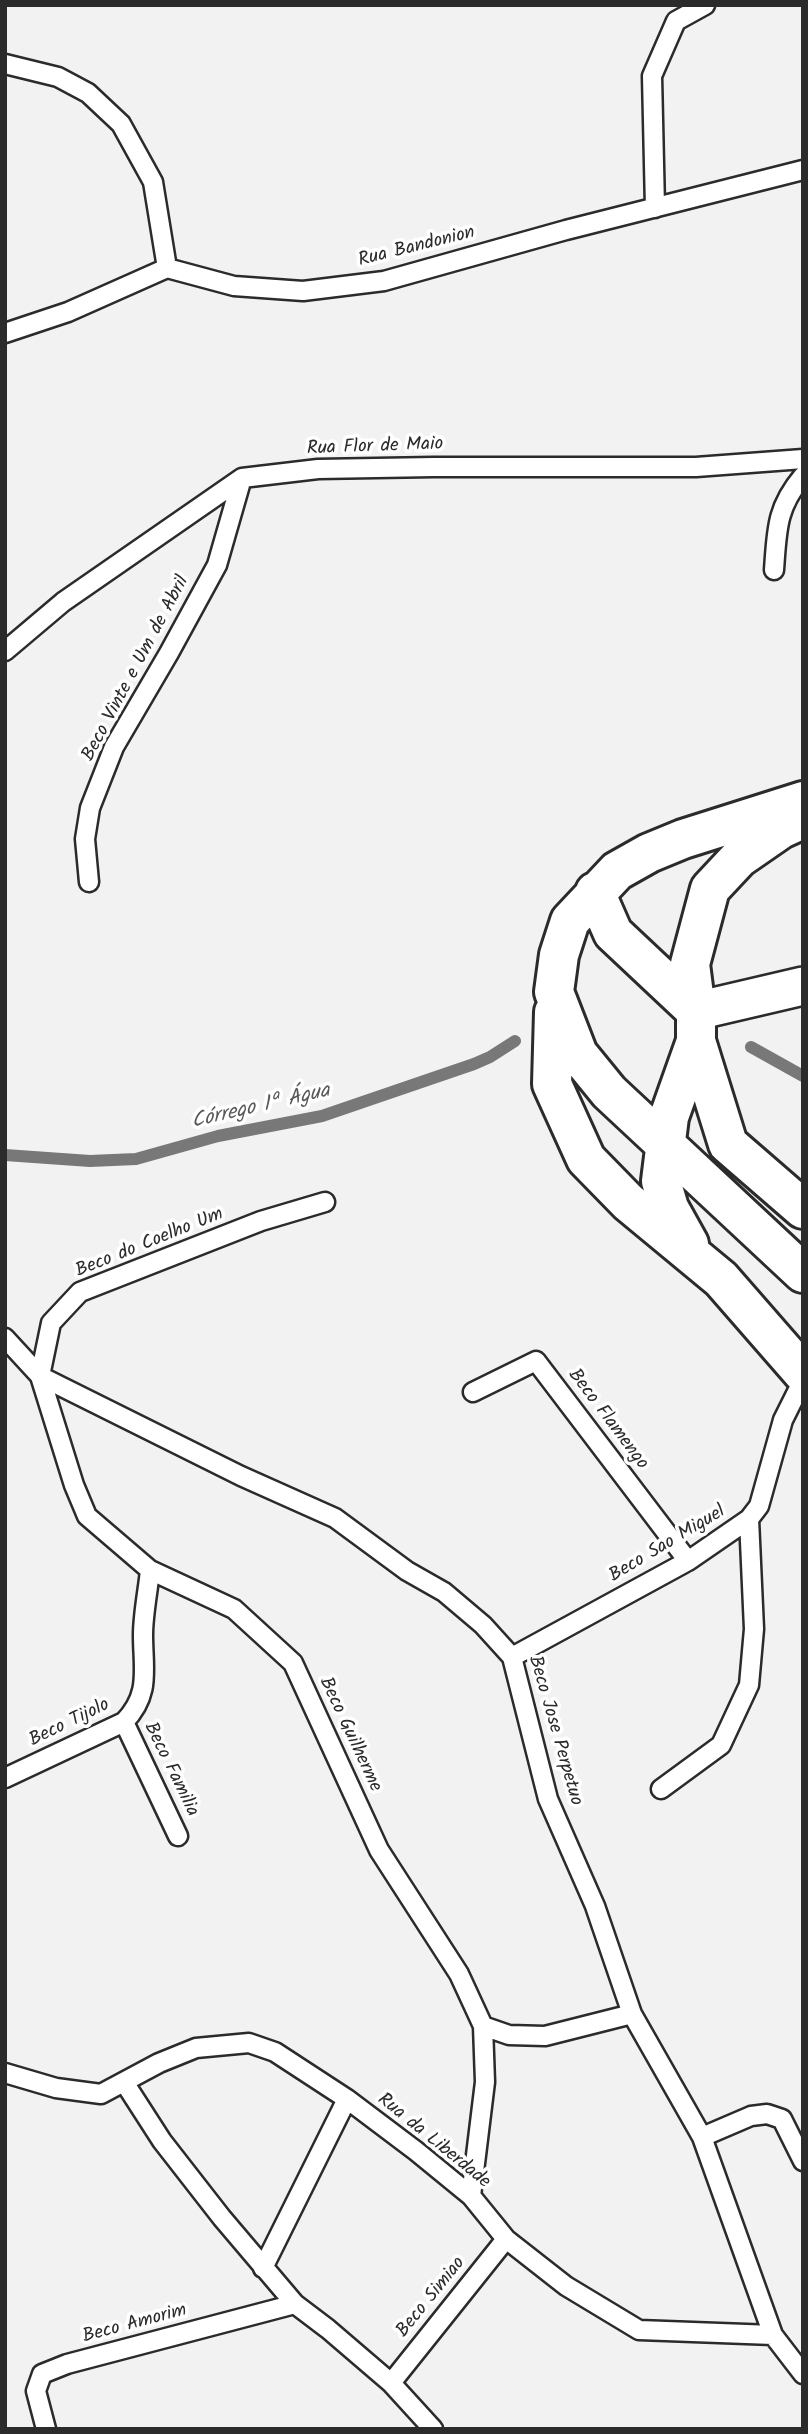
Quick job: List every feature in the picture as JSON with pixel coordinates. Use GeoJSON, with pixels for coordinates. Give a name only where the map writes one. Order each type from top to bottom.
{"type":"FeatureCollection","features":[{"type":"Feature","properties":{"kind":"street"},"geometry":{"type":"LineString","coordinates":[[803,801],[682,839],[649,853],[617,871],[595,892],[570,921],[558,955],[554,992],[552,1084],[586,1159],[628,1202],[721,1279],[803,1373]]}},
{"type":"Feature","properties":{"kind":"street"},"geometry":{"type":"LineString","coordinates":[[803,818],[739,858],[710,889],[690,964],[696,1026],[728,1144],[803,1209]]}},
{"type":"Feature","properties":{"kind":"street"},"geometry":{"type":"LineString","coordinates":[[682,839],[698,862],[710,889]]}},
{"type":"Feature","properties":{"kind":"street"},"geometry":{"type":"LineString","coordinates":[[595,892],[612,933],[696,1026]]}},
{"type":"Feature","properties":{"kind":"street"},"geometry":{"type":"LineString","coordinates":[[696,1026],[803,986]]}},
{"type":"Feature","properties":{"kind":"street"},"geometry":{"type":"LineString","coordinates":[[554,992],[578,1054],[609,1092],[803,1273]]}},
{"type":"Feature","properties":{"kind":"street"},"geometry":{"type":"LineString","coordinates":[[695,1255],[669,1208],[661,1181],[669,1117],[696,1026]]}},
{"type":"Feature","properties":{"kind":"lane"},"geometry":{"type":"LineString","coordinates":[[655,208],[653,76],[676,21],[705,5]]}},
{"type":"Feature","properties":{"kind":"lane"},"geometry":{"type":"LineString","coordinates":[[5,64],[58,77],[89,93],[121,124],[153,182],[167,268],[68,312],[5,333]]}},
{"type":"Feature","properties":{"kind":"lane","name":"Rua Bandonion"},"geometry":{"type":"LineString","coordinates":[[167,268],[234,286],[303,291],[384,281],[803,170]]}},
{"type":"Feature","properties":{"kind":"lane","name":"Rua Flor de Maio"},"geometry":{"type":"LineString","coordinates":[[5,651],[63,602],[242,478],[318,469],[695,467],[803,459]]}},
{"type":"Feature","properties":{"kind":"lane"},"geometry":{"type":"LineString","coordinates":[[774,570],[778,520],[792,488],[803,476]]}},
{"type":"Feature","properties":{"kind":"lane","name":"Beco Vinte e Um de Abril"},"geometry":{"type":"LineString","coordinates":[[89,882],[85,839],[90,808],[114,747],[217,565],[242,478]]}},
{"type":"Feature","properties":{"kind":"lane","name":"Beco do Coelho Um"},"geometry":{"type":"LineString","coordinates":[[40,1376],[51,1323],[80,1293],[261,1221],[325,1202]]}},
{"type":"Feature","properties":{"kind":"lane","name":"Beco Jose Perpetuo"},"geometry":{"type":"LineString","coordinates":[[5,1338],[40,1376],[241,1476],[335,1518],[407,1571],[444,1592],[483,1625],[512,1657],[548,1799],[595,1906],[632,2014],[702,2137],[773,2335]]}},
{"type":"Feature","properties":{"kind":"lane","name":"Beco Flamengo"},"geometry":{"type":"LineString","coordinates":[[472,1392],[536,1361],[688,1560]]}},
{"type":"Feature","properties":{"kind":"lane","name":"Beco Guilherme"},"geometry":{"type":"LineString","coordinates":[[40,1376],[86,1516],[150,1570],[234,1609],[293,1663],[379,1850],[459,1974],[483,2026],[485,2082],[471,2196]]}},
{"type":"Feature","properties":{"kind":"lane","name":"Beco Sao Miguel"},"geometry":{"type":"LineString","coordinates":[[512,1657],[688,1560],[749,1519],[759,1506],[783,1420],[803,1380]]}},
{"type":"Feature","properties":{"kind":"lane"},"geometry":{"type":"LineString","coordinates":[[662,1789],[721,1745],[749,1685],[754,1629],[749,1519]]}},
{"type":"Feature","properties":{"kind":"lane","name":"Beco Tijolo"},"geometry":{"type":"LineString","coordinates":[[5,1779],[124,1722],[132,1713],[146,1681],[143,1633],[150,1570]]}},
{"type":"Feature","properties":{"kind":"lane","name":"Beco Familia"},"geometry":{"type":"LineString","coordinates":[[124,1722],[178,1836]]}},
{"type":"Feature","properties":{"kind":"lane"},"geometry":{"type":"LineString","coordinates":[[483,2026],[509,2035],[545,2036],[632,2014]]}},
{"type":"Feature","properties":{"kind":"lane","name":"Rua da Liberdade"},"geometry":{"type":"LineString","coordinates":[[5,2073],[56,2088],[101,2094],[159,2063],[196,2048],[249,2043],[275,2052],[347,2099],[471,2196],[506,2239],[566,2286],[639,2330],[773,2335]]}},
{"type":"Feature","properties":{"kind":"lane"},"geometry":{"type":"LineString","coordinates":[[124,2082],[162,2141],[295,2304],[391,2383],[433,2429]]}},
{"type":"Feature","properties":{"kind":"lane"},"geometry":{"type":"LineString","coordinates":[[263,2268],[347,2099]]}},
{"type":"Feature","properties":{"kind":"lane"},"geometry":{"type":"LineString","coordinates":[[702,2137],[751,2116],[767,2114],[782,2119],[803,2161]]}},
{"type":"Feature","properties":{"kind":"lane","name":"Beco Simiao"},"geometry":{"type":"LineString","coordinates":[[391,2383],[506,2239]]}},
{"type":"Feature","properties":{"kind":"lane","name":"Beco Amorim"},"geometry":{"type":"LineString","coordinates":[[46,2429],[36,2391],[42,2374],[67,2364],[295,2304]]}},
{"type":"Feature","properties":{"kind":"lane"},"geometry":{"type":"LineString","coordinates":[[773,2335],[803,2374]]}},
{"type":"Feature","properties":{"kind":"waterway","name":"Córrego 1ª Água"},"geometry":{"type":"LineString","coordinates":[[5,1155],[90,1161],[136,1159],[218,1136],[322,1116],[474,1064],[515,1041]]}},
{"type":"Feature","properties":{"kind":"waterway","name":"Córrego 1ª Água"},"geometry":{"type":"LineString","coordinates":[[751,1047],[803,1076]]}}]}
